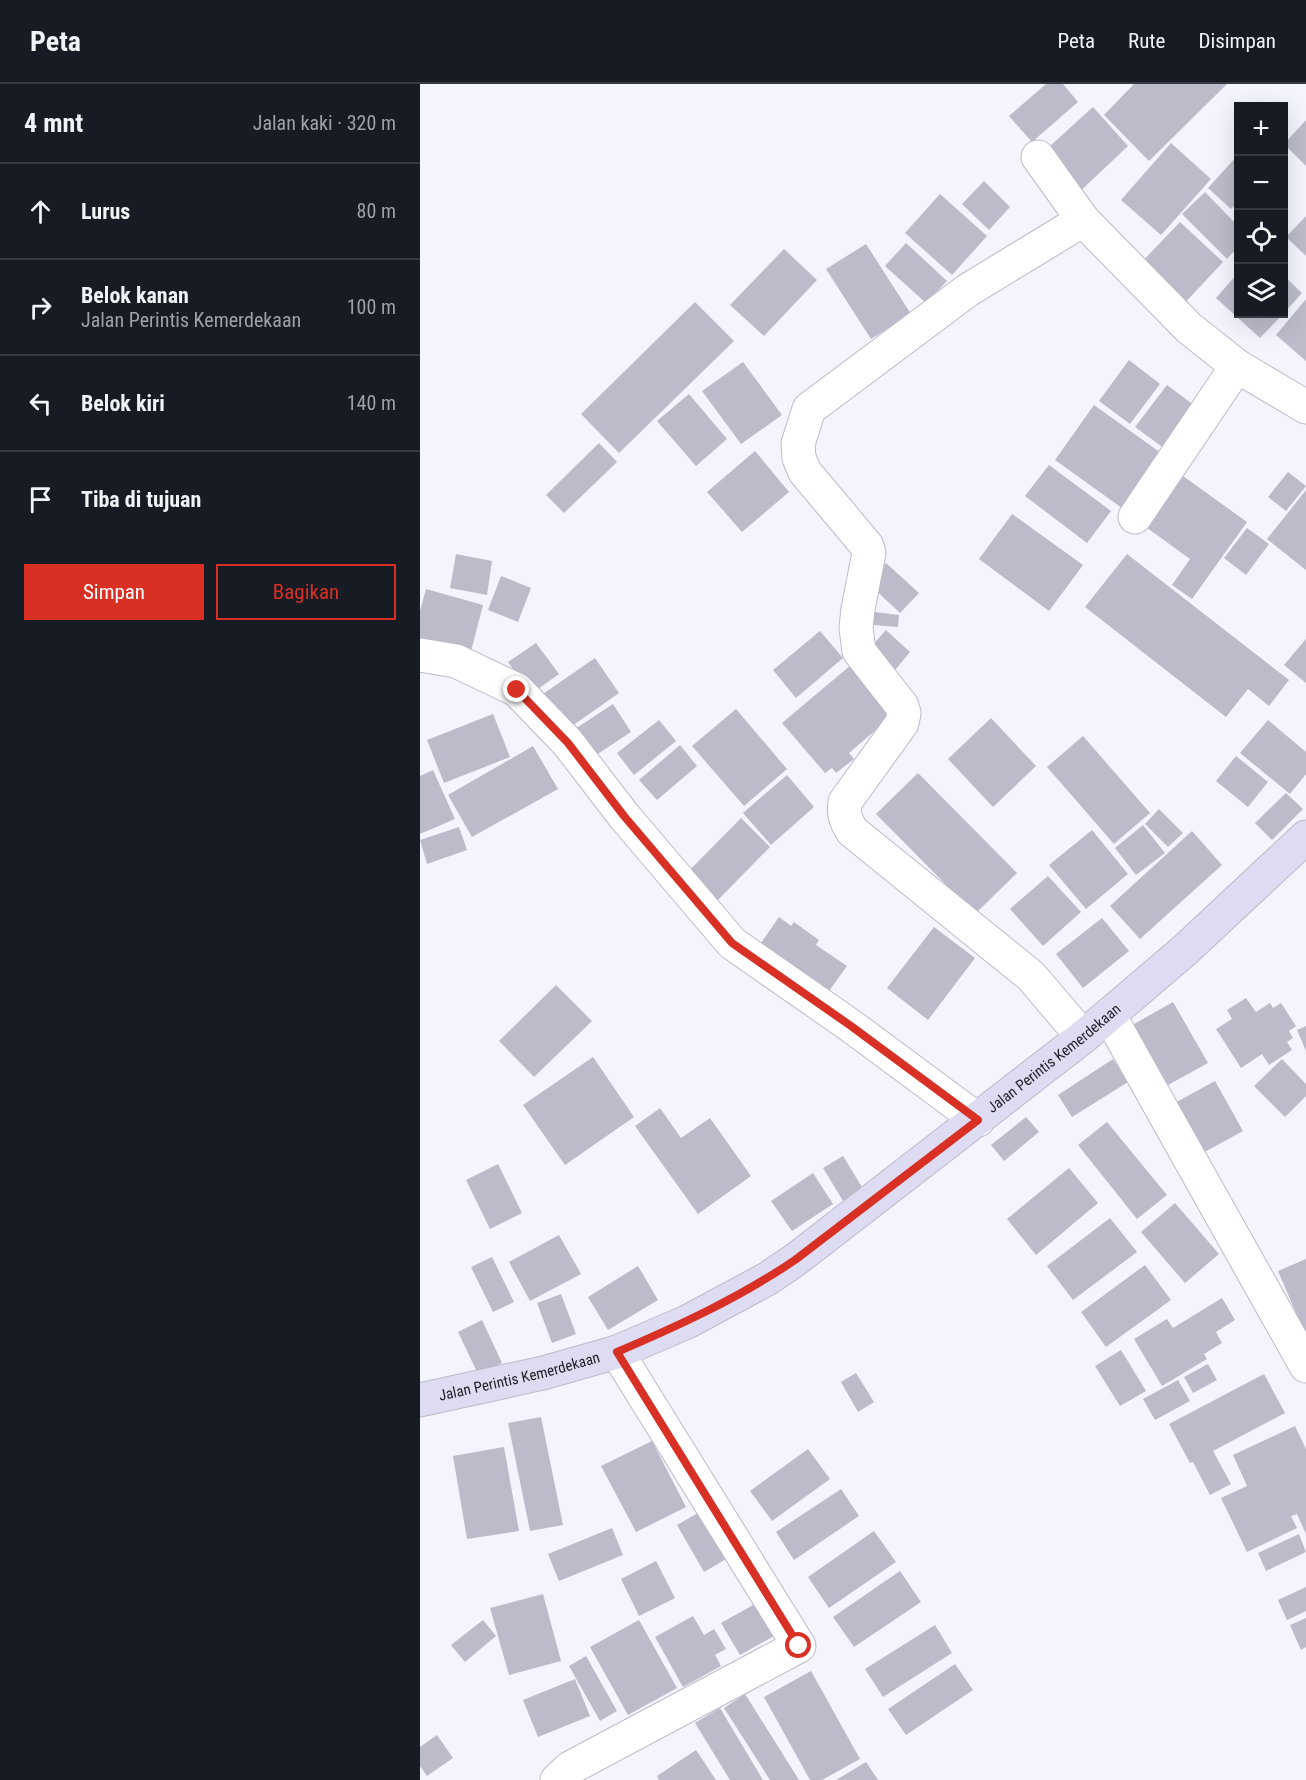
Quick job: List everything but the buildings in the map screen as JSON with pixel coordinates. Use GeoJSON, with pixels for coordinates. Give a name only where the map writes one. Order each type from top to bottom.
{"type":"FeatureCollection","features":[{"type":"Feature","properties":{"kind":"street"},"geometry":{"type":"LineString","coordinates":[[1038,157],[1083,220],[1189,328],[1237,366],[1306,407]]}},
{"type":"Feature","properties":{"kind":"street"},"geometry":{"type":"LineString","coordinates":[[1083,220],[968,290],[809,409],[798,444],[799,458],[805,472],[867,546],[869,553],[856,628],[859,651],[902,706],[904,713],[902,723],[845,802],[843,812],[846,821],[852,831],[1030,976],[1083,1036]]}},
{"type":"Feature","properties":{"kind":"street"},"geometry":{"type":"LineString","coordinates":[[1135,518],[1237,366]]}},
{"type":"Feature","properties":{"kind":"street"},"geometry":{"type":"LineString","coordinates":[[420,655],[456,661],[517,690],[568,743],[624,816],[732,943],[851,1026],[978,1120]]}},
{"type":"Feature","properties":{"kind":"street","name":"Jalan Perintis Kemerdekaan"},"geometry":{"type":"LineString","coordinates":[[420,1400],[543,1373],[617,1352],[687,1322],[767,1279],[978,1120],[1109,1015],[1185,950],[1306,837]]}},
{"type":"Feature","properties":{"kind":"street"},"geometry":{"type":"LineString","coordinates":[[1109,1015],[1306,1366]]}},
{"type":"Feature","properties":{"kind":"street"},"geometry":{"type":"LineString","coordinates":[[556,1780],[570,1768],[799,1646],[617,1352]]}},
{"type":"Feature","properties":{"kind":"route"},"geometry":{"type":"LineString","coordinates":[[517,690],[568,743],[624,816],[732,943],[851,1026],[978,1120],[767,1279],[687,1322],[617,1352],[799,1646]]}}]}
